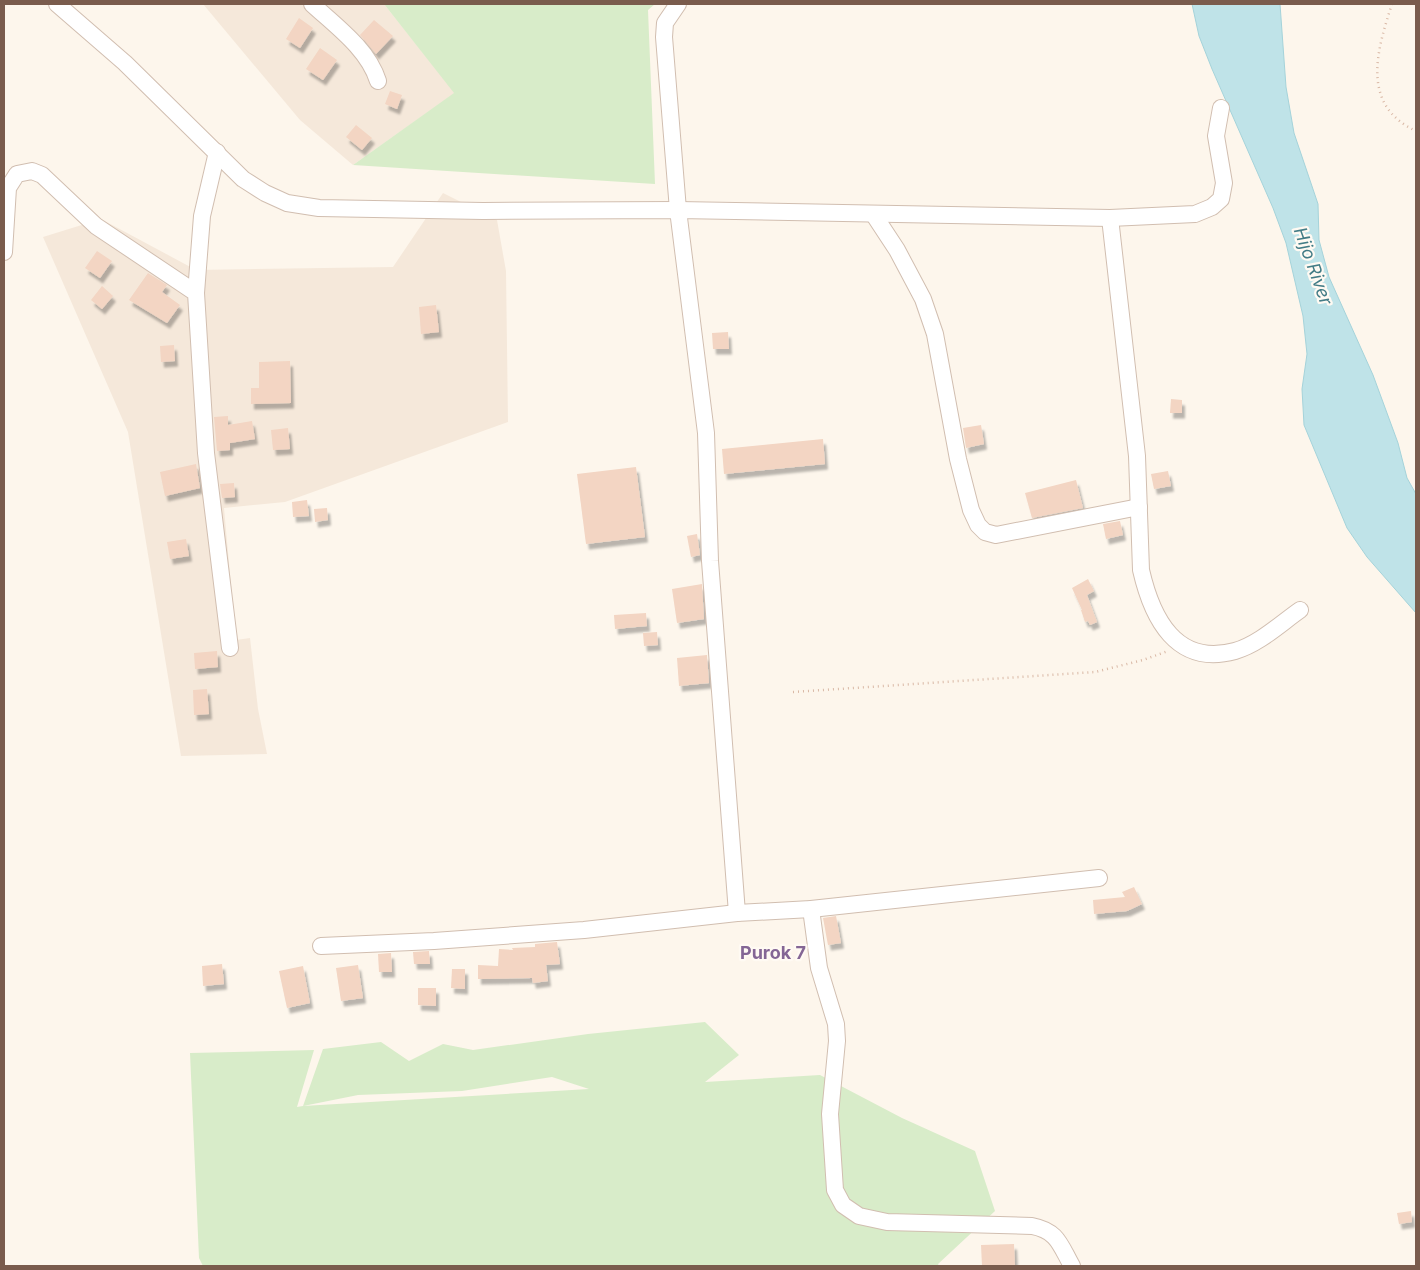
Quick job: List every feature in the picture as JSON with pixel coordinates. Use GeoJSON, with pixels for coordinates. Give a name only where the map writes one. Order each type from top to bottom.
{"type":"FeatureCollection","features":[{"type":"Feature","properties":{"kind":"street"},"geometry":{"type":"LineString","coordinates":[[57,4],[125,63],[243,179],[264,193],[287,203],[319,208],[483,211],[678,210],[1110,218],[1196,214],[1212,207],[1221,199],[1224,183],[1216,136],[1221,108]]}},
{"type":"Feature","properties":{"kind":"street"},"geometry":{"type":"LineString","coordinates":[[312,4],[362,52],[375,69],[378,81]]}},
{"type":"Feature","properties":{"kind":"street"},"geometry":{"type":"LineString","coordinates":[[678,4],[665,23],[664,37],[678,210],[706,434],[710,561],[737,913]]}},
{"type":"Feature","properties":{"kind":"street"},"geometry":{"type":"LineString","coordinates":[[216,152],[202,216],[196,293],[206,453],[230,648]]}},
{"type":"Feature","properties":{"kind":"street"},"geometry":{"type":"LineString","coordinates":[[4,252],[8,188],[17,174],[32,172],[42,175],[96,226],[196,293]]}},
{"type":"Feature","properties":{"kind":"street"},"geometry":{"type":"LineString","coordinates":[[874,214],[913,279],[929,317],[962,475],[971,510],[978,525],[985,532],[996,535],[1139,507]]}},
{"type":"Feature","properties":{"kind":"street"},"geometry":{"type":"LineString","coordinates":[[1110,218],[1137,456],[1141,570],[1145,588],[1168,635],[1181,646],[1209,655],[1236,650],[1257,640],[1300,610]]}},
{"type":"Feature","properties":{"kind":"street"},"geometry":{"type":"LineString","coordinates":[[321,946],[494,937],[737,913],[812,909],[1099,878]]}},
{"type":"Feature","properties":{"kind":"street"},"geometry":{"type":"LineString","coordinates":[[812,909],[819,968],[836,1024],[837,1041],[830,1114],[835,1190],[843,1205],[860,1216],[887,1222],[1032,1226],[1047,1229],[1056,1238],[1072,1266]]}},
{"type":"Feature","properties":{"kind":"path"},"geometry":{"type":"LineString","coordinates":[[1392,4],[1379,45],[1377,77],[1383,101],[1396,118],[1416,131]]}},
{"type":"Feature","properties":{"kind":"path"},"geometry":{"type":"LineString","coordinates":[[793,692],[1095,672],[1143,660],[1181,646]]}},
{"type":"Feature","properties":{"kind":"shaded area"},"geometry":{"type":"Polygon","coordinates":[[[203,4],[384,4],[455,93],[353,165],[300,120],[203,4]]]}},
{"type":"Feature","properties":{"kind":"shaded area"},"geometry":{"type":"Polygon","coordinates":[[[443,193],[497,220],[506,271],[508,422],[285,502],[224,508],[236,640],[250,638],[258,709],[267,754],[181,756],[128,432],[43,237],[101,219],[196,270],[393,267],[443,193]]]}},
{"type":"Feature","properties":{"kind":"green space"},"geometry":{"type":"Polygon","coordinates":[[[384,4],[655,4],[648,10],[655,184],[353,165],[454,93],[384,4]]]}},
{"type":"Feature","properties":{"kind":"green space"},"geometry":{"type":"Polygon","coordinates":[[[705,1022],[739,1055],[705,1082],[820,1075],[902,1118],[975,1151],[995,1211],[938,1264],[939,1266],[203,1266],[199,1258],[190,1053],[314,1050],[297,1107],[303,1106],[323,1049],[381,1042],[409,1061],[443,1044],[473,1050],[588,1034],[705,1022]],[[552,1077],[462,1091],[358,1095],[303,1106],[589,1089],[552,1077]]]}},
{"type":"Feature","properties":{"kind":"water","name":"Hijo River"},"geometry":{"type":"Polygon","coordinates":[[[1192,4],[1280,4],[1286,87],[1294,133],[1318,204],[1319,240],[1329,277],[1373,375],[1398,443],[1407,478],[1416,494],[1416,613],[1367,557],[1347,528],[1304,425],[1302,389],[1307,354],[1303,316],[1286,243],[1273,208],[1199,36],[1192,4]]]}},
{"type":"Feature","properties":{"kind":"building"},"geometry":{"type":"Polygon","coordinates":[[[299,18],[313,28],[300,48],[286,39],[299,18]]]}},
{"type":"Feature","properties":{"kind":"building"},"geometry":{"type":"Polygon","coordinates":[[[374,20],[393,36],[376,54],[360,35],[374,20]]]}},
{"type":"Feature","properties":{"kind":"building"},"geometry":{"type":"Polygon","coordinates":[[[320,48],[337,60],[323,80],[306,69],[320,48]]]}},
{"type":"Feature","properties":{"kind":"building"},"geometry":{"type":"Polygon","coordinates":[[[390,91],[402,95],[397,109],[385,104],[390,91]]]}},
{"type":"Feature","properties":{"kind":"building"},"geometry":{"type":"Polygon","coordinates":[[[356,125],[372,138],[362,150],[346,137],[356,125]]]}},
{"type":"Feature","properties":{"kind":"building"},"geometry":{"type":"Polygon","coordinates":[[[97,251],[112,261],[100,278],[85,268],[97,251]]]}},
{"type":"Feature","properties":{"kind":"building"},"geometry":{"type":"Polygon","coordinates":[[[148,273],[167,285],[162,292],[180,305],[167,323],[129,300],[148,273]]]}},
{"type":"Feature","properties":{"kind":"building"},"geometry":{"type":"Polygon","coordinates":[[[102,286],[113,296],[102,309],[91,300],[102,286]]]}},
{"type":"Feature","properties":{"kind":"building"},"geometry":{"type":"Polygon","coordinates":[[[436,305],[439,332],[421,334],[419,307],[436,305]]]}},
{"type":"Feature","properties":{"kind":"building"},"geometry":{"type":"Polygon","coordinates":[[[728,332],[729,349],[713,349],[712,333],[728,332]]]}},
{"type":"Feature","properties":{"kind":"building"},"geometry":{"type":"Polygon","coordinates":[[[174,345],[175,361],[161,362],[160,346],[174,345]]]}},
{"type":"Feature","properties":{"kind":"building"},"geometry":{"type":"Polygon","coordinates":[[[290,361],[291,403],[251,404],[251,388],[259,388],[259,362],[290,361]]]}},
{"type":"Feature","properties":{"kind":"building"},"geometry":{"type":"Polygon","coordinates":[[[1171,399],[1182,400],[1182,413],[1170,413],[1171,399]]]}},
{"type":"Feature","properties":{"kind":"building"},"geometry":{"type":"Polygon","coordinates":[[[228,416],[228,425],[252,421],[255,439],[230,443],[230,450],[217,451],[214,417],[228,416]]]}},
{"type":"Feature","properties":{"kind":"building"},"geometry":{"type":"Polygon","coordinates":[[[981,425],[984,444],[966,448],[963,428],[981,425]]]}},
{"type":"Feature","properties":{"kind":"building"},"geometry":{"type":"Polygon","coordinates":[[[288,428],[290,449],[273,450],[271,430],[288,428]]]}},
{"type":"Feature","properties":{"kind":"building"},"geometry":{"type":"Polygon","coordinates":[[[823,439],[825,464],[724,474],[722,449],[823,439]]]}},
{"type":"Feature","properties":{"kind":"building"},"geometry":{"type":"Polygon","coordinates":[[[196,464],[200,488],[165,496],[160,472],[196,464]]]}},
{"type":"Feature","properties":{"kind":"building"},"geometry":{"type":"Polygon","coordinates":[[[636,467],[645,537],[586,544],[577,474],[636,467]]]}},
{"type":"Feature","properties":{"kind":"building"},"geometry":{"type":"Polygon","coordinates":[[[1168,471],[1171,486],[1154,489],[1151,474],[1168,471]]]}},
{"type":"Feature","properties":{"kind":"building"},"geometry":{"type":"Polygon","coordinates":[[[1076,480],[1083,508],[1032,518],[1025,493],[1076,480]]]}},
{"type":"Feature","properties":{"kind":"building"},"geometry":{"type":"Polygon","coordinates":[[[234,483],[235,497],[222,498],[220,484],[234,483]]]}},
{"type":"Feature","properties":{"kind":"building"},"geometry":{"type":"Polygon","coordinates":[[[307,500],[309,516],[293,517],[292,502],[307,500]]]}},
{"type":"Feature","properties":{"kind":"building"},"geometry":{"type":"Polygon","coordinates":[[[327,508],[328,520],[315,522],[314,509],[327,508]]]}},
{"type":"Feature","properties":{"kind":"building"},"geometry":{"type":"Polygon","coordinates":[[[1120,521],[1123,535],[1106,539],[1103,524],[1120,521]]]}},
{"type":"Feature","properties":{"kind":"building"},"geometry":{"type":"Polygon","coordinates":[[[697,534],[700,555],[691,557],[687,536],[697,534]]]}},
{"type":"Feature","properties":{"kind":"building"},"geometry":{"type":"Polygon","coordinates":[[[186,539],[189,556],[170,559],[167,542],[186,539]]]}},
{"type":"Feature","properties":{"kind":"building"},"geometry":{"type":"Polygon","coordinates":[[[1088,579],[1094,591],[1087,595],[1097,622],[1090,625],[1088,621],[1085,622],[1072,588],[1088,579]]]}},
{"type":"Feature","properties":{"kind":"building"},"geometry":{"type":"Polygon","coordinates":[[[702,584],[704,619],[677,623],[672,589],[702,584]]]}},
{"type":"Feature","properties":{"kind":"building"},"geometry":{"type":"Polygon","coordinates":[[[646,613],[647,626],[615,629],[614,615],[646,613]]]}},
{"type":"Feature","properties":{"kind":"building"},"geometry":{"type":"Polygon","coordinates":[[[657,632],[658,645],[644,646],[643,633],[657,632]]]}},
{"type":"Feature","properties":{"kind":"building"},"geometry":{"type":"Polygon","coordinates":[[[217,651],[218,667],[195,669],[194,653],[217,651]]]}},
{"type":"Feature","properties":{"kind":"building"},"geometry":{"type":"Polygon","coordinates":[[[707,655],[709,683],[679,686],[677,658],[707,655]]]}},
{"type":"Feature","properties":{"kind":"building"},"geometry":{"type":"Polygon","coordinates":[[[207,689],[209,714],[194,715],[193,690],[207,689]]]}},
{"type":"Feature","properties":{"kind":"building"},"geometry":{"type":"Polygon","coordinates":[[[1134,887],[1142,904],[1127,911],[1094,914],[1093,900],[1125,897],[1122,892],[1134,887]]]}},
{"type":"Feature","properties":{"kind":"building"},"geometry":{"type":"Polygon","coordinates":[[[836,916],[841,943],[828,945],[823,918],[836,916]]]}},
{"type":"Feature","properties":{"kind":"building"},"geometry":{"type":"Polygon","coordinates":[[[557,942],[560,964],[546,965],[548,981],[533,983],[532,978],[478,979],[478,965],[498,966],[499,949],[513,950],[512,948],[535,947],[535,944],[557,942]]]}},
{"type":"Feature","properties":{"kind":"building"},"geometry":{"type":"Polygon","coordinates":[[[429,951],[430,964],[414,964],[413,952],[429,951]]]}},
{"type":"Feature","properties":{"kind":"building"},"geometry":{"type":"Polygon","coordinates":[[[391,953],[392,972],[379,972],[378,954],[391,953]]]}},
{"type":"Feature","properties":{"kind":"building"},"geometry":{"type":"Polygon","coordinates":[[[222,964],[224,984],[203,986],[202,966],[222,964]]]}},
{"type":"Feature","properties":{"kind":"building"},"geometry":{"type":"Polygon","coordinates":[[[358,965],[363,998],[341,1001],[336,968],[358,965]]]}},
{"type":"Feature","properties":{"kind":"building"},"geometry":{"type":"Polygon","coordinates":[[[303,966],[310,1003],[287,1008],[279,971],[303,966]]]}},
{"type":"Feature","properties":{"kind":"building"},"geometry":{"type":"Polygon","coordinates":[[[452,969],[465,969],[465,989],[451,988],[452,969]]]}},
{"type":"Feature","properties":{"kind":"building"},"geometry":{"type":"Polygon","coordinates":[[[418,988],[436,988],[436,1006],[418,1005],[418,988]]]}},
{"type":"Feature","properties":{"kind":"building"},"geometry":{"type":"Polygon","coordinates":[[[1411,1211],[1412,1222],[1399,1224],[1397,1213],[1411,1211]]]}},
{"type":"Feature","properties":{"kind":"building"},"geometry":{"type":"Polygon","coordinates":[[[1014,1244],[1015,1266],[982,1266],[981,1245],[1014,1244]]]}},
{"type":"Feature","properties":{"kind":"district","name":"Purok 7"},"geometry":{"type":"Point","coordinates":[773,953]}}]}
